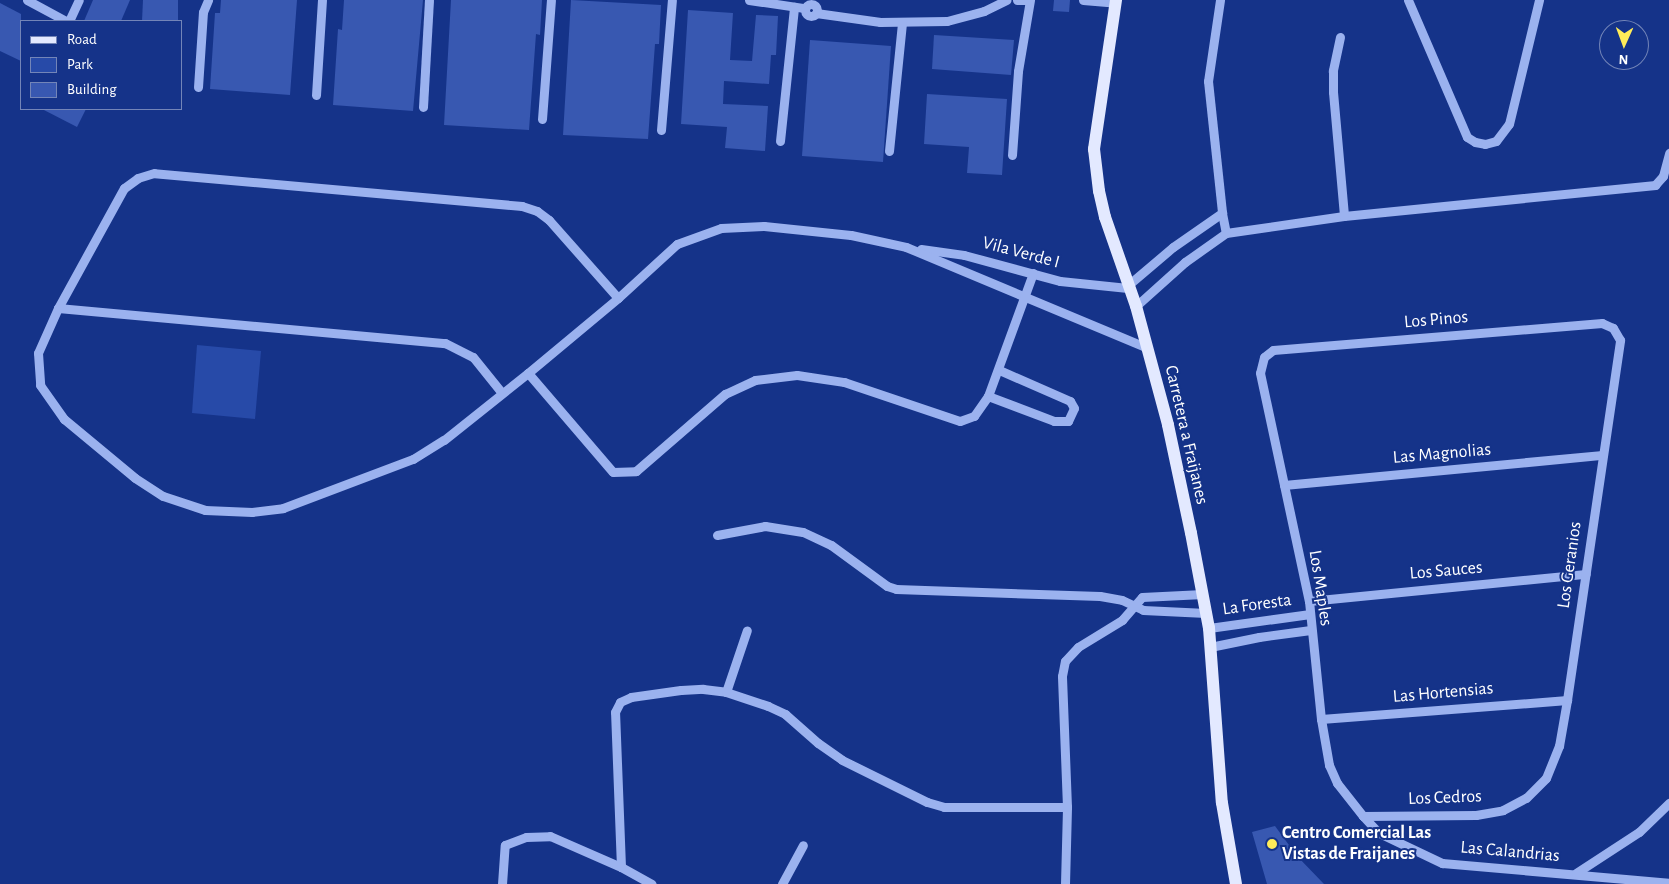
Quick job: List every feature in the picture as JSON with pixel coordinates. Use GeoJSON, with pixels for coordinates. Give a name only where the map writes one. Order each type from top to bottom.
{"type":"FeatureCollection","features":[{"type":"Feature","properties":{"kind":"main road","name":"Carretera a Fraijanes"},"geometry":{"type":"LineString","coordinates":[[1116,2],[1094,149],[1099,191],[1105,217],[1136,306],[1168,425],[1203,594],[1209,628],[1222,803],[1236,884]]}},
{"type":"Feature","properties":{"kind":"street"},"geometry":{"type":"LineString","coordinates":[[27,0],[66,20]]}},
{"type":"Feature","properties":{"kind":"street"},"geometry":{"type":"LineString","coordinates":[[69,20],[80,0]]}},
{"type":"Feature","properties":{"kind":"street"},"geometry":{"type":"LineString","coordinates":[[198,87],[203,12],[208,0]]}},
{"type":"Feature","properties":{"kind":"street"},"geometry":{"type":"LineString","coordinates":[[316,95],[322,0]]}},
{"type":"Feature","properties":{"kind":"street"},"geometry":{"type":"LineString","coordinates":[[423,107],[429,0]]}},
{"type":"Feature","properties":{"kind":"street"},"geometry":{"type":"LineString","coordinates":[[542,119],[551,0]]}},
{"type":"Feature","properties":{"kind":"street"},"geometry":{"type":"LineString","coordinates":[[661,130],[672,0]]}},
{"type":"Feature","properties":{"kind":"street"},"geometry":{"type":"LineString","coordinates":[[749,0],[804,8],[808,16],[816,13],[880,22],[902,23],[947,21],[984,11],[1007,0]]}},
{"type":"Feature","properties":{"kind":"street"},"geometry":{"type":"LineString","coordinates":[[1012,155],[1019,62],[1028,0],[1017,0]]}},
{"type":"Feature","properties":{"kind":"street"},"geometry":{"type":"LineString","coordinates":[[1083,0],[1116,2]]}},
{"type":"Feature","properties":{"kind":"street"},"geometry":{"type":"LineString","coordinates":[[1220,0],[1208,81],[1222,214],[1226,233]]}},
{"type":"Feature","properties":{"kind":"street"},"geometry":{"type":"LineString","coordinates":[[1408,0],[1467,137],[1475,142],[1485,144],[1496,141],[1509,124],[1538,0]]}},
{"type":"Feature","properties":{"kind":"street"},"geometry":{"type":"LineString","coordinates":[[780,141],[794,7]]}},
{"type":"Feature","properties":{"kind":"street"},"geometry":{"type":"LineString","coordinates":[[889,151],[902,23]]}},
{"type":"Feature","properties":{"kind":"street"},"geometry":{"type":"LineString","coordinates":[[1340,37],[1334,71],[1333,92],[1344,216]]}},
{"type":"Feature","properties":{"kind":"street"},"geometry":{"type":"LineString","coordinates":[[1136,306],[1185,262],[1226,233],[1344,216],[1655,185],[1663,176],[1669,153]]}},
{"type":"Feature","properties":{"kind":"street"},"geometry":{"type":"LineString","coordinates":[[618,298],[549,220],[537,211],[522,206],[154,173],[138,178],[124,188],[58,308],[38,353],[40,385],[64,419],[136,478],[163,496],[205,510],[252,512],[283,508],[413,459],[444,440],[618,298],[677,244],[721,228],[764,226],[851,235],[906,247],[1147,348]]}},
{"type":"Feature","properties":{"kind":"street"},"geometry":{"type":"LineString","coordinates":[[1128,287],[1173,247],[1222,214]]}},
{"type":"Feature","properties":{"kind":"street","name":"Vila Verde I"},"geometry":{"type":"LineString","coordinates":[[906,247],[964,255],[1060,281],[1128,287]]}},
{"type":"Feature","properties":{"kind":"street"},"geometry":{"type":"LineString","coordinates":[[528,373],[613,472],[636,471],[724,394],[755,380],[797,375],[844,382],[960,421],[974,416],[988,396],[1033,273]]}},
{"type":"Feature","properties":{"kind":"street"},"geometry":{"type":"LineString","coordinates":[[58,308],[445,343],[473,356],[502,393]]}},
{"type":"Feature","properties":{"kind":"street","name":"Los Pinos"},"geometry":{"type":"LineString","coordinates":[[1264,358],[1274,350],[1602,323],[1613,328]]}},
{"type":"Feature","properties":{"kind":"street","name":"Los Geranios"},"geometry":{"type":"LineString","coordinates":[[1526,798],[1546,778],[1559,746],[1620,340],[1613,328]]}},
{"type":"Feature","properties":{"kind":"street","name":"Los Maples"},"geometry":{"type":"LineString","coordinates":[[1264,358],[1260,373],[1309,601],[1321,719],[1329,765],[1337,783],[1363,816]]}},
{"type":"Feature","properties":{"kind":"street"},"geometry":{"type":"LineString","coordinates":[[988,396],[1054,421],[1068,421],[1074,408],[1070,401],[999,370]]}},
{"type":"Feature","properties":{"kind":"street","name":"Las Magnolias"},"geometry":{"type":"LineString","coordinates":[[1284,485],[1603,456]]}},
{"type":"Feature","properties":{"kind":"street"},"geometry":{"type":"LineString","coordinates":[[717,535],[765,526],[803,532],[831,545],[887,586],[896,589],[1100,596],[1136,604],[1143,610],[1206,614]]}},
{"type":"Feature","properties":{"kind":"street","name":"Los Sauces"},"geometry":{"type":"LineString","coordinates":[[1309,601],[1586,574]]}},
{"type":"Feature","properties":{"kind":"street"},"geometry":{"type":"LineString","coordinates":[[1065,884],[1067,807],[1062,676],[1065,661],[1078,647],[1122,620],[1142,597],[1203,594]]}},
{"type":"Feature","properties":{"kind":"street","name":"La Foresta"},"geometry":{"type":"LineString","coordinates":[[1209,628],[1310,614]]}},
{"type":"Feature","properties":{"kind":"street"},"geometry":{"type":"LineString","coordinates":[[726,692],[747,630]]}},
{"type":"Feature","properties":{"kind":"street","name":"La Foresta"},"geometry":{"type":"LineString","coordinates":[[1210,647],[1259,637],[1311,630]]}},
{"type":"Feature","properties":{"kind":"street"},"geometry":{"type":"LineString","coordinates":[[622,867],[615,712],[620,702],[631,697],[681,690],[703,689],[726,692],[768,706],[785,714],[818,743],[842,760],[927,802],[944,807],[1067,807]]}},
{"type":"Feature","properties":{"kind":"street","name":"Las Hortensias"},"geometry":{"type":"LineString","coordinates":[[1321,719],[1567,700]]}},
{"type":"Feature","properties":{"kind":"street","name":"Los Cedros"},"geometry":{"type":"LineString","coordinates":[[1363,816],[1476,815],[1503,810],[1526,798]]}},
{"type":"Feature","properties":{"kind":"street"},"geometry":{"type":"LineString","coordinates":[[1576,874],[1639,832],[1669,803]]}},
{"type":"Feature","properties":{"kind":"street","name":"Las Calandrias"},"geometry":{"type":"LineString","coordinates":[[1363,816],[1379,833],[1442,863],[1669,882]]}},
{"type":"Feature","properties":{"kind":"street"},"geometry":{"type":"LineString","coordinates":[[502,884],[505,845],[526,837],[550,836],[622,867],[652,884]]}},
{"type":"Feature","properties":{"kind":"street"},"geometry":{"type":"LineString","coordinates":[[782,884],[803,845]]}},
{"type":"Feature","properties":{"kind":"green space"},"geometry":{"type":"Polygon","coordinates":[[[197,345],[261,351],[255,419],[192,413],[197,345]]]}},
{"type":"Feature","properties":{"kind":"building"},"geometry":{"type":"Polygon","coordinates":[[[93,0],[130,0],[121,20],[84,20],[93,0]]]}},
{"type":"Feature","properties":{"kind":"building"},"geometry":{"type":"Polygon","coordinates":[[[143,0],[178,0],[178,20],[142,20],[143,0]]]}},
{"type":"Feature","properties":{"kind":"building"},"geometry":{"type":"Polygon","coordinates":[[[221,0],[297,0],[290,95],[210,89],[215,13],[220,13],[221,0]]]}},
{"type":"Feature","properties":{"kind":"building"},"geometry":{"type":"Polygon","coordinates":[[[344,0],[423,0],[413,111],[333,105],[338,29],[342,30],[344,0]]]}},
{"type":"Feature","properties":{"kind":"building"},"geometry":{"type":"Polygon","coordinates":[[[451,0],[542,0],[540,35],[536,34],[529,130],[444,125],[451,0]]]}},
{"type":"Feature","properties":{"kind":"building"},"geometry":{"type":"Polygon","coordinates":[[[571,0],[661,5],[659,44],[655,44],[648,139],[563,135],[571,0]]]}},
{"type":"Feature","properties":{"kind":"building"},"geometry":{"type":"Polygon","coordinates":[[[1054,0],[1070,0],[1069,12],[1053,11],[1054,0]]]}},
{"type":"Feature","properties":{"kind":"building"},"geometry":{"type":"Polygon","coordinates":[[[0,3],[21,14],[20,61],[0,51],[0,3]]]}},
{"type":"Feature","properties":{"kind":"building"},"geometry":{"type":"Polygon","coordinates":[[[688,10],[733,13],[730,60],[752,61],[756,15],[778,16],[776,55],[771,55],[769,84],[724,81],[723,104],[768,106],[765,151],[725,148],[727,127],[681,124],[688,10]]]}},
{"type":"Feature","properties":{"kind":"building"},"geometry":{"type":"Polygon","coordinates":[[[934,35],[1014,40],[1011,75],[932,69],[934,35]]]}},
{"type":"Feature","properties":{"kind":"building"},"geometry":{"type":"Polygon","coordinates":[[[810,40],[891,46],[883,162],[802,156],[810,40]]]}},
{"type":"Feature","properties":{"kind":"building"},"geometry":{"type":"Polygon","coordinates":[[[927,94],[1007,99],[1002,175],[967,173],[969,147],[924,144],[927,94]]]}},
{"type":"Feature","properties":{"kind":"building"},"geometry":{"type":"Polygon","coordinates":[[[44,110],[86,110],[77,127],[44,110]]]}},
{"type":"Feature","properties":{"kind":"building","name":"Centro Comercial Las Vistas de Fraijanes"},"geometry":{"type":"Polygon","coordinates":[[[1275,826],[1297,856],[1324,884],[1267,884],[1252,832],[1275,826]]]}},
{"type":"Feature","properties":{"kind":"place","name":"Centro Comercial Las Vistas de Fraijanes"},"geometry":{"type":"Point","coordinates":[1272,844]}}]}
